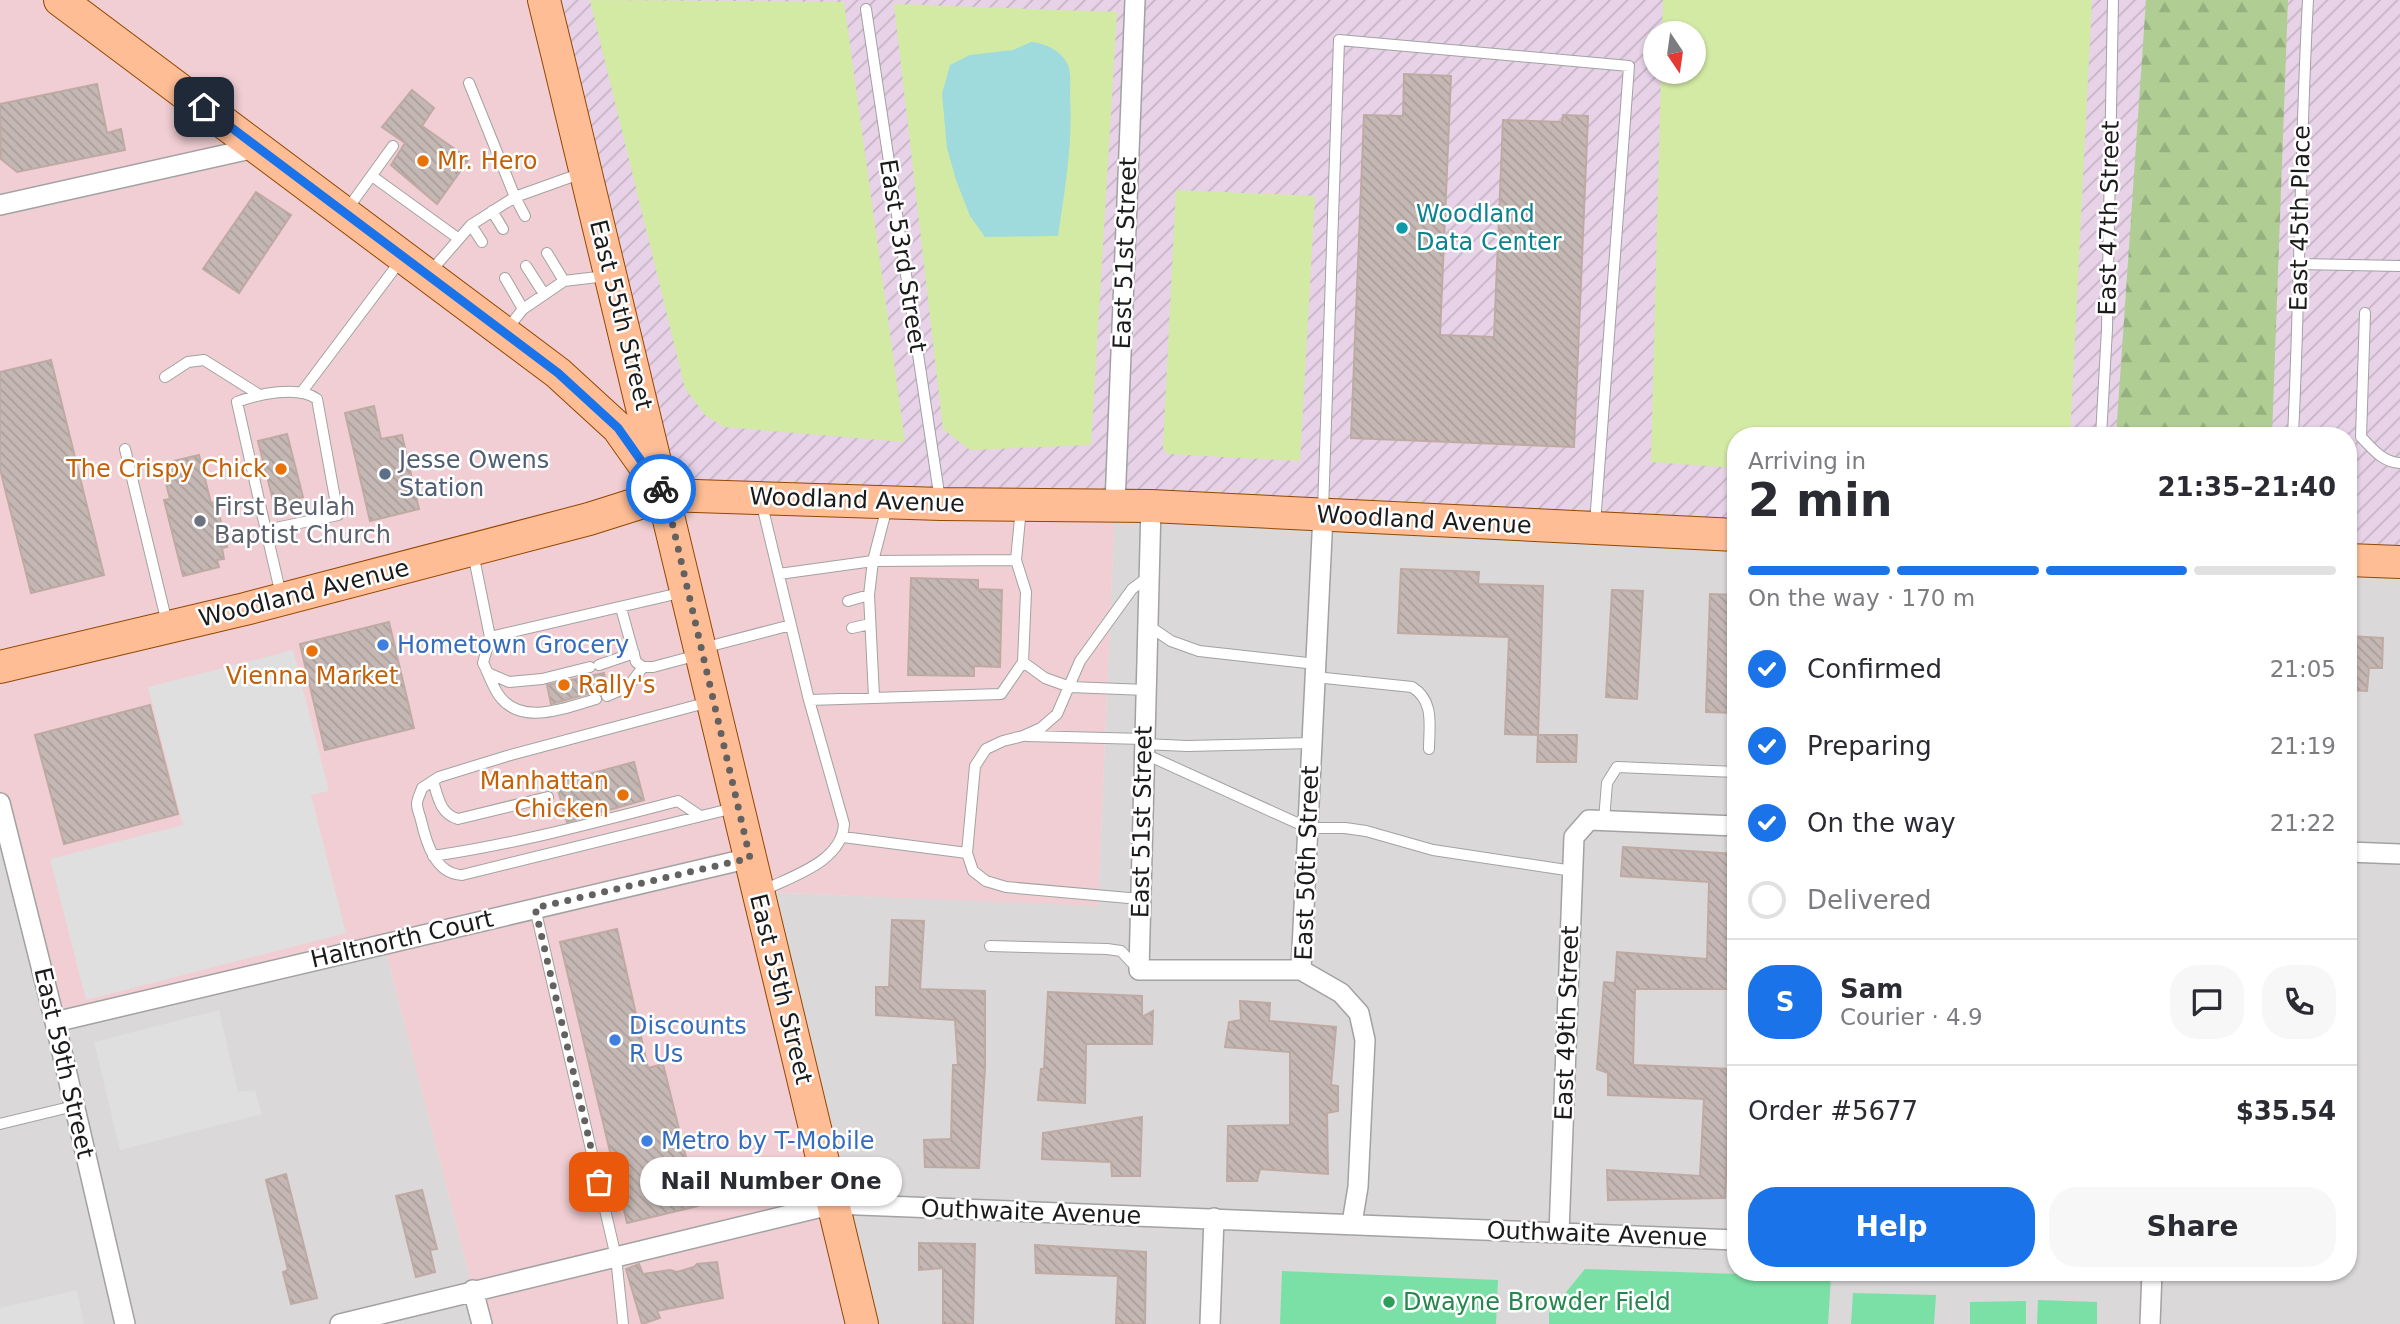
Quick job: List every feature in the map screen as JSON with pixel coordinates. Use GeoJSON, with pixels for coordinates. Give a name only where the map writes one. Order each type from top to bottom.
{"type":"FeatureCollection","features":[{"type":"Feature","properties":{"kind":"main road"},"geometry":{"type":"LineString","coordinates":[[60,0],[416,265],[514,321],[558,373],[618,428],[665,495]]}},
{"type":"Feature","properties":{"kind":"main road","name":"East 55th Street"},"geometry":{"type":"LineString","coordinates":[[544,0],[862,1324]]}},
{"type":"Feature","properties":{"kind":"main road","name":"Woodland Avenue"},"geometry":{"type":"LineString","coordinates":[[0,667],[281,599],[589,519],[665,495],[941,504],[1151,506],[1727,535]]}},
{"type":"Feature","properties":{"kind":"main road"},"geometry":{"type":"LineString","coordinates":[[2357,560],[2400,562]]}},
{"type":"Feature","properties":{"kind":"street","name":"East 51st Street"},"geometry":{"type":"LineString","coordinates":[[1115,505],[1135,0]]}},
{"type":"Feature","properties":{"kind":"street"},"geometry":{"type":"LineString","coordinates":[[0,205],[259,147]]}},
{"type":"Feature","properties":{"kind":"street","name":"East 51st Street"},"geometry":{"type":"LineString","coordinates":[[1139,970],[1151,506]]}},
{"type":"Feature","properties":{"kind":"street","name":"East 50th Street"},"geometry":{"type":"LineString","coordinates":[[1323,515],[1301,971],[1341,993],[1359,1013],[1365,1040],[1358,1188],[1352,1223]]}},
{"type":"Feature","properties":{"kind":"street","name":"East 59th Street"},"geometry":{"type":"LineString","coordinates":[[0,803],[55,1022],[125,1324]]}},
{"type":"Feature","properties":{"kind":"street"},"geometry":{"type":"LineString","coordinates":[[1597,820],[1727,826]]}},
{"type":"Feature","properties":{"kind":"street","name":"East 49th Street"},"geometry":{"type":"LineString","coordinates":[[1559,1233],[1574,837],[1597,820]]}},
{"type":"Feature","properties":{"kind":"street"},"geometry":{"type":"LineString","coordinates":[[2357,852],[2400,854]]}},
{"type":"Feature","properties":{"kind":"street","name":"Haltnorth Court"},"geometry":{"type":"LineString","coordinates":[[55,1022],[750,858]]}},
{"type":"Feature","properties":{"kind":"street"},"geometry":{"type":"LineString","coordinates":[[1139,970],[1301,971]]}},
{"type":"Feature","properties":{"kind":"street","name":"Outhwaite Avenue"},"geometry":{"type":"LineString","coordinates":[[340,1324],[834,1204],[1727,1240]]}},
{"type":"Feature","properties":{"kind":"street"},"geometry":{"type":"LineString","coordinates":[[1210,1324],[1214,1218]]}},
{"type":"Feature","properties":{"kind":"street"},"geometry":{"type":"LineString","coordinates":[[2150,1324],[2152,1281]]}},
{"type":"Feature","properties":{"kind":"street"},"geometry":{"type":"LineString","coordinates":[[473,1290],[482,1324]]}},
{"type":"Feature","properties":{"kind":"lane","name":"East 47th Street"},"geometry":{"type":"LineString","coordinates":[[2102,427],[2108,330],[2113,0]]}},
{"type":"Feature","properties":{"kind":"lane","name":"East 45th Place"},"geometry":{"type":"LineString","coordinates":[[2293,427],[2308,0]]}},
{"type":"Feature","properties":{"kind":"lane","name":"East 53rd Street"},"geometry":{"type":"LineString","coordinates":[[866,9],[941,504]]}},
{"type":"Feature","properties":{"kind":"lane"},"geometry":{"type":"LineString","coordinates":[[1323,515],[1339,40],[1629,66],[1595,528]]}},
{"type":"Feature","properties":{"kind":"lane"},"geometry":{"type":"LineString","coordinates":[[470,83],[514,197],[526,216]]}},
{"type":"Feature","properties":{"kind":"lane"},"geometry":{"type":"LineString","coordinates":[[345,212],[393,146]]}},
{"type":"Feature","properties":{"kind":"lane"},"geometry":{"type":"LineString","coordinates":[[301,393],[416,265],[459,239],[471,225],[514,197],[586,172]]}},
{"type":"Feature","properties":{"kind":"lane"},"geometry":{"type":"LineString","coordinates":[[372,176],[459,239]]}},
{"type":"Feature","properties":{"kind":"lane"},"geometry":{"type":"LineString","coordinates":[[492,211],[503,229]]}},
{"type":"Feature","properties":{"kind":"lane"},"geometry":{"type":"LineString","coordinates":[[471,225],[482,242]]}},
{"type":"Feature","properties":{"kind":"lane"},"geometry":{"type":"LineString","coordinates":[[547,253],[564,281]]}},
{"type":"Feature","properties":{"kind":"lane"},"geometry":{"type":"LineString","coordinates":[[2298,264],[2400,266]]}},
{"type":"Feature","properties":{"kind":"lane"},"geometry":{"type":"LineString","coordinates":[[526,265],[544,294]]}},
{"type":"Feature","properties":{"kind":"lane"},"geometry":{"type":"LineString","coordinates":[[514,321],[544,294],[564,281],[611,275]]}},
{"type":"Feature","properties":{"kind":"lane"},"geometry":{"type":"LineString","coordinates":[[505,278],[514,321]]}},
{"type":"Feature","properties":{"kind":"lane"},"geometry":{"type":"LineString","coordinates":[[2365,313],[2361,437],[2379,456],[2400,463]]}},
{"type":"Feature","properties":{"kind":"lane"},"geometry":{"type":"LineString","coordinates":[[165,377],[188,362],[204,360],[258,394]]}},
{"type":"Feature","properties":{"kind":"lane"},"geometry":{"type":"LineString","coordinates":[[266,530],[338,515],[317,399],[301,393],[258,394],[237,402],[281,599]]}},
{"type":"Feature","properties":{"kind":"lane"},"geometry":{"type":"LineString","coordinates":[[125,449],[168,627]]}},
{"type":"Feature","properties":{"kind":"lane"},"geometry":{"type":"LineString","coordinates":[[758,892],[820,862],[836,849],[843,837],[844,824],[809,700],[807,670],[795,641],[760,498]]}},
{"type":"Feature","properties":{"kind":"lane"},"geometry":{"type":"LineString","coordinates":[[874,697],[868,657],[869,595],[873,561],[889,502]]}},
{"type":"Feature","properties":{"kind":"lane"},"geometry":{"type":"LineString","coordinates":[[809,700],[1001,694],[1023,662],[1026,592],[1016,560],[1021,504]]}},
{"type":"Feature","properties":{"kind":"lane"},"geometry":{"type":"LineString","coordinates":[[472,549],[490,637],[483,663],[500,697],[512,709],[547,713],[602,698],[628,687],[643,667]]}},
{"type":"Feature","properties":{"kind":"lane"},"geometry":{"type":"LineString","coordinates":[[779,574],[873,561],[1016,560]]}},
{"type":"Feature","properties":{"kind":"lane"},"geometry":{"type":"LineString","coordinates":[[1140,899],[1006,887],[986,881],[973,872],[967,853],[975,766],[986,749],[1041,728],[1057,715],[1080,661],[1132,589],[1149,577]]}},
{"type":"Feature","properties":{"kind":"lane"},"geometry":{"type":"LineString","coordinates":[[490,637],[688,592]]}},
{"type":"Feature","properties":{"kind":"lane"},"geometry":{"type":"LineString","coordinates":[[848,601],[869,595]]}},
{"type":"Feature","properties":{"kind":"lane"},"geometry":{"type":"LineString","coordinates":[[621,608],[636,662],[643,667],[653,667],[702,651],[790,620],[801,612]]}},
{"type":"Feature","properties":{"kind":"lane"},"geometry":{"type":"LineString","coordinates":[[852,628],[870,624]]}},
{"type":"Feature","properties":{"kind":"lane"},"geometry":{"type":"LineString","coordinates":[[1147,625],[1171,641],[1199,651],[1412,687],[1421,692],[1429,708],[1429,749]]}},
{"type":"Feature","properties":{"kind":"lane"},"geometry":{"type":"LineString","coordinates":[[795,641],[807,638]]}},
{"type":"Feature","properties":{"kind":"lane"},"geometry":{"type":"LineString","coordinates":[[488,673],[509,682],[542,679],[634,653]]}},
{"type":"Feature","properties":{"kind":"lane"},"geometry":{"type":"LineString","coordinates":[[1023,662],[1045,678],[1070,687],[1146,690]]}},
{"type":"Feature","properties":{"kind":"lane"},"geometry":{"type":"LineString","coordinates":[[713,701],[507,756],[433,781],[422,788],[417,804],[425,838],[433,856],[452,874],[461,874],[738,807]]}},
{"type":"Feature","properties":{"kind":"lane"},"geometry":{"type":"LineString","coordinates":[[1023,736],[1144,745],[1312,743]]}},
{"type":"Feature","properties":{"kind":"lane"},"geometry":{"type":"LineString","coordinates":[[1144,745],[1308,828],[1366,831],[1433,850],[1573,872]]}},
{"type":"Feature","properties":{"kind":"lane"},"geometry":{"type":"LineString","coordinates":[[1597,820],[1607,783],[1617,767],[1727,772]]}},
{"type":"Feature","properties":{"kind":"lane"},"geometry":{"type":"LineString","coordinates":[[433,781],[442,808],[450,817],[457,819],[548,797]]}},
{"type":"Feature","properties":{"kind":"lane"},"geometry":{"type":"LineString","coordinates":[[433,856],[484,849],[570,830],[678,801],[700,816]]}},
{"type":"Feature","properties":{"kind":"lane"},"geometry":{"type":"LineString","coordinates":[[843,837],[967,853]]}},
{"type":"Feature","properties":{"kind":"lane"},"geometry":{"type":"LineString","coordinates":[[535,908],[616,1257],[623,1324]]}},
{"type":"Feature","properties":{"kind":"lane"},"geometry":{"type":"LineString","coordinates":[[989,946],[1121,951],[1139,970]]}},
{"type":"Feature","properties":{"kind":"lane"},"geometry":{"type":"LineString","coordinates":[[0,1124],[74,1107]]}},
{"type":"Feature","properties":{"kind":"shaded area"},"geometry":{"type":"Polygon","coordinates":[[[0,0],[544,0],[1115,505],[1098,906],[759,892],[862,1324],[482,1324],[384,944],[55,1022],[0,803],[0,0]]]}},
{"type":"Feature","properties":{"kind":"shaded area"},"geometry":{"type":"Polygon","coordinates":[[[544,0],[2400,0],[2400,562],[2357,560],[2357,427],[1727,427],[1727,535],[665,495],[544,0]]]}},
{"type":"Feature","properties":{"kind":"shaded area"},"geometry":{"type":"Polygon","coordinates":[[[1115,505],[1727,535],[1727,1281],[2357,1281],[2357,560],[2400,562],[2400,1324],[862,1324],[758,892],[1098,905],[1115,505]]]}},
{"type":"Feature","properties":{"kind":"shaded area"},"geometry":{"type":"Polygon","coordinates":[[[293,650],[329,791],[311,795],[346,933],[86,1000],[50,859],[183,825],[148,687],[293,650]]]}},
{"type":"Feature","properties":{"kind":"shaded area"},"geometry":{"type":"Polygon","coordinates":[[[0,803],[384,944],[482,1324],[0,1324],[0,803]]]}},
{"type":"Feature","properties":{"kind":"shaded area"},"geometry":{"type":"Polygon","coordinates":[[[219,1010],[238,1092],[255,1090],[262,1114],[120,1150],[94,1042],[219,1010]]]}},
{"type":"Feature","properties":{"kind":"shaded area"},"geometry":{"type":"Polygon","coordinates":[[[77,1290],[84,1324],[0,1324],[0,1308],[77,1290]]]}},
{"type":"Feature","properties":{"kind":"green space"},"geometry":{"type":"Polygon","coordinates":[[[590,0],[844,2],[905,442],[724,427],[705,415],[685,388],[590,0]]]}},
{"type":"Feature","properties":{"kind":"green space"},"geometry":{"type":"Polygon","coordinates":[[[1663,0],[2092,0],[2070,427],[1727,427],[1727,467],[1651,462],[1661,84],[1706,84],[1706,21],[1662,21],[1663,0]]]}},
{"type":"Feature","properties":{"kind":"green space"},"geometry":{"type":"Polygon","coordinates":[[[2146,0],[2288,0],[2272,427],[2117,427],[2146,0]]]}},
{"type":"Feature","properties":{"kind":"green space"},"geometry":{"type":"Polygon","coordinates":[[[894,4],[1117,12],[1091,445],[970,450],[943,429],[894,4]]]}},
{"type":"Feature","properties":{"kind":"green space"},"geometry":{"type":"Polygon","coordinates":[[[1176,190],[1315,196],[1300,461],[1168,454],[1163,448],[1176,190]]]}},
{"type":"Feature","properties":{"kind":"green space"},"geometry":{"type":"Polygon","coordinates":[[[1585,1269],[1727,1274],[1727,1281],[1831,1281],[1828,1324],[1549,1324],[1549,1313],[1585,1269]]]}},
{"type":"Feature","properties":{"kind":"green space","name":"Dwayne Browder Field"},"geometry":{"type":"Polygon","coordinates":[[[1282,1271],[1498,1280],[1496,1324],[1280,1324],[1282,1271]]]}},
{"type":"Feature","properties":{"kind":"green space"},"geometry":{"type":"Polygon","coordinates":[[[1853,1293],[1936,1295],[1934,1324],[1851,1324],[1853,1293]]]}},
{"type":"Feature","properties":{"kind":"green space"},"geometry":{"type":"Polygon","coordinates":[[[2038,1300],[2097,1302],[2097,1324],[2037,1324],[2038,1300]]]}},
{"type":"Feature","properties":{"kind":"green space"},"geometry":{"type":"Polygon","coordinates":[[[2026,1301],[2026,1324],[1970,1324],[1970,1302],[2026,1301]]]}},
{"type":"Feature","properties":{"kind":"water"},"geometry":{"type":"Polygon","coordinates":[[[1031,42],[1043,44],[1059,53],[1067,62],[1070,71],[1069,148],[1058,236],[985,237],[970,216],[956,180],[947,148],[942,94],[950,65],[970,55],[1013,50],[1031,42]]]}},
{"type":"Feature","properties":{"kind":"building","name":"Woodland Data Center"},"geometry":{"type":"Polygon","coordinates":[[[1404,74],[1451,76],[1440,335],[1494,337],[1503,120],[1562,122],[1563,115],[1588,116],[1574,447],[1351,438],[1364,115],[1403,116],[1404,74]]]}},
{"type":"Feature","properties":{"kind":"building"},"geometry":{"type":"Polygon","coordinates":[[[97,84],[107,133],[121,129],[125,150],[17,172],[1,159],[0,104],[97,84]]]}},
{"type":"Feature","properties":{"kind":"building"},"geometry":{"type":"Polygon","coordinates":[[[412,90],[434,108],[422,126],[469,159],[437,204],[391,165],[405,143],[382,127],[412,90]]]}},
{"type":"Feature","properties":{"kind":"building"},"geometry":{"type":"Polygon","coordinates":[[[256,192],[291,215],[239,293],[203,269],[256,192]]]}},
{"type":"Feature","properties":{"kind":"building"},"geometry":{"type":"Polygon","coordinates":[[[51,360],[104,575],[31,593],[0,469],[0,372],[51,360]]]}},
{"type":"Feature","properties":{"kind":"building","name":"Jesse Owens Station"},"geometry":{"type":"Polygon","coordinates":[[[374,406],[381,439],[402,435],[419,509],[370,521],[345,413],[374,406]]]}},
{"type":"Feature","properties":{"kind":"building","name":"The Crispy Chick"},"geometry":{"type":"Polygon","coordinates":[[[287,434],[303,497],[274,504],[258,441],[287,434]]]}},
{"type":"Feature","properties":{"kind":"building"},"geometry":{"type":"Polygon","coordinates":[[[199,455],[211,503],[216,502],[227,547],[222,548],[224,559],[217,560],[219,567],[183,576],[164,500],[170,499],[161,464],[199,455]]]}},
{"type":"Feature","properties":{"kind":"building"},"geometry":{"type":"Polygon","coordinates":[[[1401,569],[1479,572],[1478,584],[1543,586],[1538,735],[1505,734],[1509,637],[1398,633],[1401,569]]]}},
{"type":"Feature","properties":{"kind":"building"},"geometry":{"type":"Polygon","coordinates":[[[911,578],[978,580],[978,589],[1002,590],[1000,667],[974,666],[974,676],[908,675],[911,578]]]}},
{"type":"Feature","properties":{"kind":"building"},"geometry":{"type":"Polygon","coordinates":[[[1612,590],[1643,591],[1637,699],[1606,697],[1612,590]]]}},
{"type":"Feature","properties":{"kind":"building"},"geometry":{"type":"Polygon","coordinates":[[[1710,594],[1727,595],[1727,713],[1706,712],[1710,594]]]}},
{"type":"Feature","properties":{"kind":"building"},"geometry":{"type":"Polygon","coordinates":[[[389,622],[414,728],[325,750],[300,644],[389,622]]]}},
{"type":"Feature","properties":{"kind":"building"},"geometry":{"type":"Polygon","coordinates":[[[2357,637],[2383,638],[2382,668],[2369,668],[2367,691],[2357,690],[2357,637]]]}},
{"type":"Feature","properties":{"kind":"building"},"geometry":{"type":"Polygon","coordinates":[[[604,673],[607,688],[600,693],[594,692],[551,704],[547,685],[604,673]]]}},
{"type":"Feature","properties":{"kind":"building"},"geometry":{"type":"Polygon","coordinates":[[[150,705],[178,814],[64,844],[35,735],[150,705]]]}},
{"type":"Feature","properties":{"kind":"building"},"geometry":{"type":"Polygon","coordinates":[[[1538,735],[1577,735],[1576,762],[1537,762],[1538,735]]]}},
{"type":"Feature","properties":{"kind":"building"},"geometry":{"type":"Polygon","coordinates":[[[634,762],[644,800],[567,822],[556,783],[634,762]]]}},
{"type":"Feature","properties":{"kind":"building"},"geometry":{"type":"Polygon","coordinates":[[[1623,847],[1727,853],[1727,989],[1635,989],[1633,1065],[1727,1069],[1725,1198],[1608,1200],[1607,1170],[1700,1176],[1704,1099],[1608,1095],[1608,1073],[1597,1069],[1604,982],[1615,983],[1617,952],[1707,959],[1709,882],[1621,876],[1623,847]]]}},
{"type":"Feature","properties":{"kind":"building"},"geometry":{"type":"Polygon","coordinates":[[[892,920],[924,921],[920,989],[985,991],[985,1067],[979,1168],[925,1167],[924,1140],[951,1139],[953,1065],[958,1065],[955,1020],[876,1015],[876,987],[889,987],[892,920]]]}},
{"type":"Feature","properties":{"kind":"building"},"geometry":{"type":"Polygon","coordinates":[[[617,929],[648,1068],[663,1064],[698,1206],[627,1223],[560,942],[617,929]]]}},
{"type":"Feature","properties":{"kind":"building"},"geometry":{"type":"Polygon","coordinates":[[[1048,992],[1142,996],[1142,1017],[1153,1011],[1152,1044],[1086,1044],[1085,1103],[1038,1100],[1041,1069],[1044,1069],[1048,992]]]}},
{"type":"Feature","properties":{"kind":"building"},"geometry":{"type":"Polygon","coordinates":[[[1240,1001],[1270,1003],[1269,1021],[1336,1027],[1331,1085],[1338,1086],[1338,1111],[1327,1113],[1328,1174],[1260,1169],[1257,1181],[1227,1181],[1228,1126],[1290,1125],[1290,1052],[1225,1047],[1229,1022],[1241,1020],[1240,1001]]]}},
{"type":"Feature","properties":{"kind":"building"},"geometry":{"type":"Polygon","coordinates":[[[1142,1117],[1140,1176],[1112,1176],[1111,1162],[1042,1159],[1043,1133],[1142,1117]]]}},
{"type":"Feature","properties":{"kind":"building"},"geometry":{"type":"Polygon","coordinates":[[[286,1174],[317,1298],[291,1304],[283,1272],[288,1270],[266,1180],[286,1174]]]}},
{"type":"Feature","properties":{"kind":"building"},"geometry":{"type":"Polygon","coordinates":[[[422,1190],[437,1249],[430,1250],[435,1272],[416,1277],[396,1196],[422,1190]]]}},
{"type":"Feature","properties":{"kind":"building"},"geometry":{"type":"Polygon","coordinates":[[[919,1243],[975,1244],[973,1324],[943,1324],[943,1268],[919,1270],[919,1243]]]}},
{"type":"Feature","properties":{"kind":"building"},"geometry":{"type":"Polygon","coordinates":[[[1035,1245],[1146,1252],[1145,1324],[1116,1324],[1118,1276],[1036,1273],[1035,1245]]]}},
{"type":"Feature","properties":{"kind":"building"},"geometry":{"type":"Polygon","coordinates":[[[717,1262],[723,1298],[657,1311],[660,1318],[642,1324],[626,1269],[639,1264],[643,1274],[670,1270],[677,1272],[697,1264],[717,1262]]]}},
{"type":"Feature","properties":{"kind":"way so far"},"geometry":{"type":"LineString","coordinates":[[599,1182],[535,908],[750,858],[672,522],[661,489]]}},
{"type":"Feature","properties":{"kind":"place","name":"Mr. Hero"},"geometry":{"type":"Point","coordinates":[423,161]}},
{"type":"Feature","properties":{"kind":"place","name":"Woodland Data Center"},"geometry":{"type":"Point","coordinates":[1402,228]}},
{"type":"Feature","properties":{"kind":"place","name":"The Crispy Chick"},"geometry":{"type":"Point","coordinates":[281,469]}},
{"type":"Feature","properties":{"kind":"place","name":"Jesse Owens Station"},"geometry":{"type":"Point","coordinates":[385,474]}},
{"type":"Feature","properties":{"kind":"place","name":"First Beulah Baptist Church"},"geometry":{"type":"Point","coordinates":[200,521]}},
{"type":"Feature","properties":{"kind":"place","name":"Hometown Grocery"},"geometry":{"type":"Point","coordinates":[383,645]}},
{"type":"Feature","properties":{"kind":"place","name":"Vienna Market"},"geometry":{"type":"Point","coordinates":[312,651]}},
{"type":"Feature","properties":{"kind":"place","name":"Rally's"},"geometry":{"type":"Point","coordinates":[564,685]}},
{"type":"Feature","properties":{"kind":"place","name":"Manhattan Chicken"},"geometry":{"type":"Point","coordinates":[623,795]}},
{"type":"Feature","properties":{"kind":"place","name":"Discounts R Us"},"geometry":{"type":"Point","coordinates":[615,1040]}},
{"type":"Feature","properties":{"kind":"place","name":"Metro by T-Mobile"},"geometry":{"type":"Point","coordinates":[647,1141]}},
{"type":"Feature","properties":{"kind":"place","name":"Nail Number One"},"geometry":{"type":"Point","coordinates":[599,1182]}},
{"type":"Feature","properties":{"kind":"place","name":"Dwayne Browder Field"},"geometry":{"type":"Point","coordinates":[1389,1302]}},
{"type":"Feature","properties":{"kind":"route"},"geometry":{"type":"LineString","coordinates":[[204,107],[558,373],[618,428],[661,489]]}}]}
